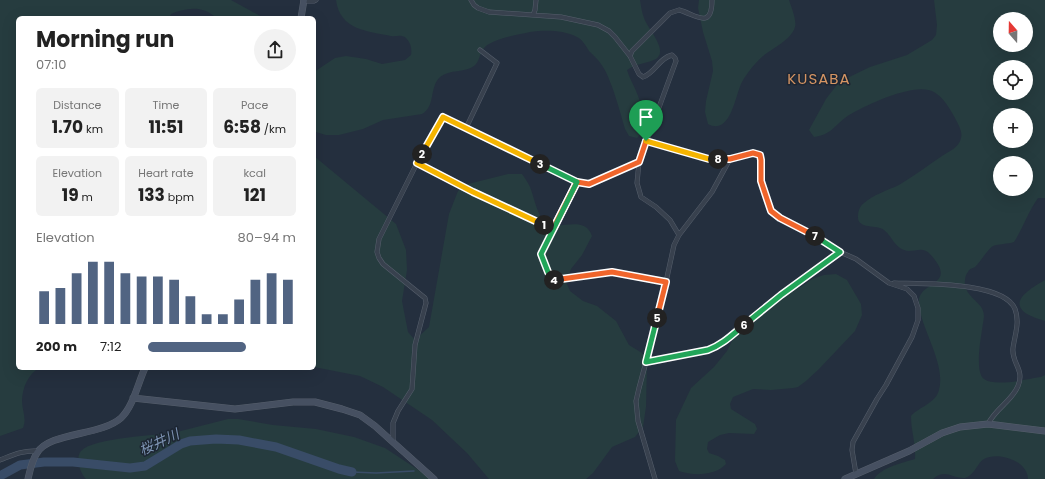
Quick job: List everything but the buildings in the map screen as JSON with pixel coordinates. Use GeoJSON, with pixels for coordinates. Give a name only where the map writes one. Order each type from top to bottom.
{"type":"FeatureCollection","features":[{"type":"Feature","properties":{"kind":"street"},"geometry":{"type":"LineString","coordinates":[[301,16],[304,1],[314,2],[316,0]]}},
{"type":"Feature","properties":{"kind":"street"},"geometry":{"type":"LineString","coordinates":[[471,0],[478,8],[490,12],[561,17],[598,25],[609,31],[615,37],[630,56],[639,74],[642,76],[648,75],[653,71],[664,58],[672,55],[675,58],[676,61],[672,74],[639,162],[637,183],[641,197],[670,220],[678,236]]}},
{"type":"Feature","properties":{"kind":"street"},"geometry":{"type":"LineString","coordinates":[[532,15],[535,10],[536,0]]}},
{"type":"Feature","properties":{"kind":"street"},"geometry":{"type":"LineString","coordinates":[[630,56],[632,51],[670,13],[678,10],[698,18],[704,18],[710,14],[712,0]]}},
{"type":"Feature","properties":{"kind":"street"},"geometry":{"type":"LineString","coordinates":[[466,128],[497,63],[480,50]]}},
{"type":"Feature","properties":{"kind":"street"},"geometry":{"type":"LineString","coordinates":[[392,441],[393,423],[398,411],[410,394],[413,384],[415,345],[426,303],[425,298],[383,264],[379,258],[377,246],[388,218],[443,117],[577,182],[589,184],[639,162]]}},
{"type":"Feature","properties":{"kind":"street"},"geometry":{"type":"LineString","coordinates":[[646,141],[709,159],[730,159],[753,153],[760,155],[761,181],[771,211],[775,215],[840,252],[856,259],[889,282],[907,289],[914,296],[918,308],[918,320],[912,337],[893,374],[853,442],[852,450],[856,474]]}},
{"type":"Feature","properties":{"kind":"street"},"geometry":{"type":"LineString","coordinates":[[655,479],[638,421],[636,401],[674,245],[678,236],[712,192],[730,159]]}},
{"type":"Feature","properties":{"kind":"street"},"geometry":{"type":"LineString","coordinates":[[417,163],[473,192],[553,229]]}},
{"type":"Feature","properties":{"kind":"street"},"geometry":{"type":"LineString","coordinates":[[577,182],[541,254],[548,272],[554,280],[612,272],[666,282]]}},
{"type":"Feature","properties":{"kind":"street"},"geometry":{"type":"LineString","coordinates":[[646,362],[708,350],[715,347],[732,336],[776,299],[840,252]]}},
{"type":"Feature","properties":{"kind":"street"},"geometry":{"type":"LineString","coordinates":[[889,282],[935,283],[981,289],[1004,297],[1013,304],[1018,320],[1013,352],[1016,363],[1020,369],[1021,379],[1014,393],[993,414],[988,424]]}},
{"type":"Feature","properties":{"kind":"street"},"geometry":{"type":"LineString","coordinates":[[28,479],[37,451],[45,444],[95,430],[114,423],[122,417],[134,398],[144,370]]}},
{"type":"Feature","properties":{"kind":"street"},"geometry":{"type":"LineString","coordinates":[[134,398],[235,409],[293,402],[315,402],[342,408],[360,415],[375,426],[434,479]]}},
{"type":"Feature","properties":{"kind":"street"},"geometry":{"type":"LineString","coordinates":[[845,479],[909,451],[942,433],[960,427],[988,424],[1045,430]]}},
{"type":"Feature","properties":{"kind":"street"},"geometry":{"type":"LineString","coordinates":[[0,460],[19,452],[37,451]]}},
{"type":"Feature","properties":{"kind":"green space"},"geometry":{"type":"Polygon","coordinates":[[[0,0],[231,0],[260,16],[214,16],[200,9],[188,9],[171,14],[170,16],[16,16],[16,370],[36,370],[26,382],[23,392],[22,401],[25,421],[23,428],[0,436],[0,0]]]}},
{"type":"Feature","properties":{"kind":"green space"},"geometry":{"type":"Polygon","coordinates":[[[336,0],[640,0],[644,18],[659,45],[660,50],[656,59],[634,66],[627,70],[641,105],[644,116],[644,131],[637,138],[629,136],[625,129],[615,95],[605,70],[582,41],[577,37],[566,33],[548,31],[514,35],[489,44],[483,49],[474,66],[466,70],[448,73],[440,77],[435,86],[429,106],[422,114],[383,120],[363,129],[339,135],[326,135],[316,132],[316,71],[335,58],[346,56],[366,59],[382,64],[405,60],[411,55],[410,44],[406,38],[391,36],[356,27],[343,18],[336,0]]]}},
{"type":"Feature","properties":{"kind":"green space"},"geometry":{"type":"Polygon","coordinates":[[[699,0],[789,0],[795,21],[795,27],[790,36],[763,56],[749,72],[739,88],[731,112],[727,119],[722,124],[716,126],[708,124],[705,112],[713,71],[712,61],[703,32],[698,8],[699,0]]]}},
{"type":"Feature","properties":{"kind":"green space"},"geometry":{"type":"Polygon","coordinates":[[[934,0],[1045,0],[1045,198],[1038,198],[1014,242],[993,246],[988,250],[975,267],[966,275],[965,286],[967,291],[983,311],[984,316],[979,367],[984,379],[996,382],[1020,381],[1045,375],[1045,479],[1028,479],[1027,473],[1018,463],[1011,459],[997,456],[984,459],[979,463],[974,472],[965,478],[942,474],[933,479],[874,479],[887,468],[915,459],[911,416],[931,402],[939,390],[940,380],[937,359],[924,326],[919,305],[920,297],[924,291],[939,278],[941,272],[938,264],[927,251],[909,251],[900,248],[881,228],[864,225],[861,223],[858,212],[861,206],[868,200],[899,185],[953,149],[960,141],[961,133],[955,118],[944,100],[938,94],[926,89],[904,92],[879,100],[844,118],[829,132],[820,136],[814,137],[809,130],[826,99],[839,82],[870,67],[907,55],[932,40],[936,35],[937,25],[934,0]]]}},
{"type":"Feature","properties":{"kind":"green space"},"geometry":{"type":"Polygon","coordinates":[[[316,158],[396,224],[406,250],[407,270],[402,301],[408,332],[415,340],[429,327],[449,214],[458,191],[468,184],[508,174],[522,174],[530,187],[536,207],[546,223],[551,225],[578,224],[589,229],[592,236],[582,255],[571,269],[566,282],[570,291],[583,301],[597,306],[616,321],[629,345],[642,353],[647,362],[646,407],[643,427],[635,437],[612,447],[593,473],[586,479],[489,479],[467,453],[432,420],[383,387],[360,376],[316,367],[316,158]]]}},
{"type":"Feature","properties":{"kind":"green space"},"geometry":{"type":"Polygon","coordinates":[[[836,274],[847,280],[861,304],[862,315],[855,331],[819,369],[798,387],[771,390],[753,389],[733,397],[730,404],[731,409],[755,424],[757,429],[754,434],[729,433],[720,435],[708,442],[707,449],[709,453],[725,460],[726,464],[716,471],[704,474],[691,474],[679,471],[675,461],[676,420],[691,388],[714,367],[727,351],[733,339],[763,307],[781,296],[801,287],[812,279],[824,275],[836,274]]]}},
{"type":"Feature","properties":{"kind":"green space"},"geometry":{"type":"Polygon","coordinates":[[[1045,280],[1045,321],[1027,314],[1021,309],[1020,304],[1024,294],[1045,280]]]}},
{"type":"Feature","properties":{"kind":"green space"},"geometry":{"type":"Polygon","coordinates":[[[228,419],[316,429],[354,437],[385,448],[432,479],[86,479],[80,469],[78,461],[79,454],[88,446],[112,440],[177,432],[228,419]]]}},
{"type":"Feature","properties":{"kind":"waterway","name":"桜井川"},"geometry":{"type":"LineString","coordinates":[[0,476],[20,465],[44,462],[73,462],[130,468],[145,466],[181,444],[190,441],[216,439],[239,440],[276,447],[339,469],[352,472]]}},
{"type":"Feature","properties":{"kind":"waterway"},"geometry":{"type":"LineString","coordinates":[[352,472],[376,473],[414,471]]}},
{"type":"Feature","properties":{"kind":"district","name":"KUSABA"},"geometry":{"type":"Point","coordinates":[819,79]}},
{"type":"Feature","properties":{"kind":"route"},"geometry":{"type":"LineString","coordinates":[[646,141],[639,162],[589,184],[577,182],[553,229],[473,192],[417,163],[443,117],[577,182],[541,254],[543,262],[554,280],[612,272],[666,282],[646,362],[708,350],[721,344],[781,295],[840,252],[775,215],[771,211],[761,181],[760,155],[753,153],[730,159],[709,159],[646,141]]}}]}
